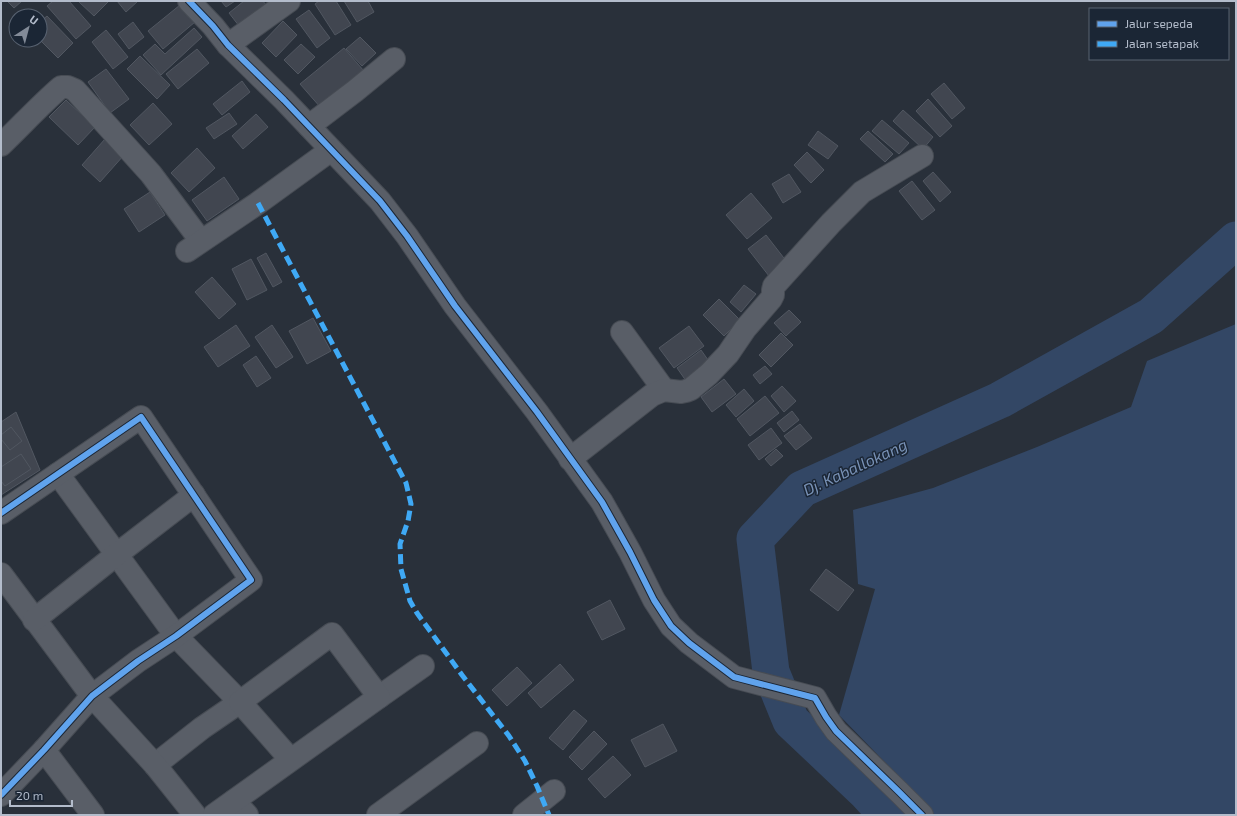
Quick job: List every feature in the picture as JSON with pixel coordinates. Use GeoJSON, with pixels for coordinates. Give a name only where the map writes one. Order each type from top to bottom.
{"type":"FeatureCollection","features":[{"type":"Feature","properties":{"kind":"street"},"geometry":{"type":"LineString","coordinates":[[189,1],[228,45],[284,100],[380,201],[407,236],[455,306],[537,412],[606,509],[654,600],[671,626],[689,643],[734,677],[806,694],[815,698],[836,731],[922,815]]}},
{"type":"Feature","properties":{"kind":"street"},"geometry":{"type":"LineString","coordinates":[[228,45],[289,1]]}},
{"type":"Feature","properties":{"kind":"street"},"geometry":{"type":"LineString","coordinates":[[309,126],[394,59]]}},
{"type":"Feature","properties":{"kind":"street"},"geometry":{"type":"LineString","coordinates":[[1,145],[60,87],[68,87],[74,90],[151,174],[194,246],[258,203],[331,150]]}},
{"type":"Feature","properties":{"kind":"street"},"geometry":{"type":"LineString","coordinates":[[570,459],[652,395],[664,390],[681,392],[686,391],[691,389],[709,374],[728,354],[745,329],[771,299],[774,286],[831,223],[862,192],[922,156]]}},
{"type":"Feature","properties":{"kind":"street"},"geometry":{"type":"LineString","coordinates":[[622,332],[664,390]]}},
{"type":"Feature","properties":{"kind":"street"},"geometry":{"type":"LineString","coordinates":[[1,513],[141,417],[251,580],[92,696],[44,750],[1,795]]}},
{"type":"Feature","properties":{"kind":"street"},"geometry":{"type":"LineString","coordinates":[[58,474],[176,636],[240,702],[291,760]]}},
{"type":"Feature","properties":{"kind":"street"},"geometry":{"type":"LineString","coordinates":[[34,620],[194,496]]}},
{"type":"Feature","properties":{"kind":"street"},"geometry":{"type":"LineString","coordinates":[[1,574],[92,696],[155,765],[195,815]]}},
{"type":"Feature","properties":{"kind":"street"},"geometry":{"type":"LineString","coordinates":[[155,765],[202,728],[332,634],[379,697]]}},
{"type":"Feature","properties":{"kind":"street"},"geometry":{"type":"LineString","coordinates":[[214,815],[240,808],[291,760],[423,666]]}},
{"type":"Feature","properties":{"kind":"street"},"geometry":{"type":"LineString","coordinates":[[378,815],[477,743]]}},
{"type":"Feature","properties":{"kind":"street"},"geometry":{"type":"LineString","coordinates":[[44,750],[93,815]]}},
{"type":"Feature","properties":{"kind":"street"},"geometry":{"type":"LineString","coordinates":[[524,815],[554,791]]}},
{"type":"Feature","properties":{"kind":"water"},"geometry":{"type":"Polygon","coordinates":[[[1236,324],[1236,815],[933,815],[917,795],[839,715],[875,589],[858,584],[853,510],[933,488],[1037,447],[1131,407],[1147,361],[1236,324]]]}},
{"type":"Feature","properties":{"kind":"building"},"geometry":{"type":"Polygon","coordinates":[[[7,1],[22,1],[14,8],[7,1]]]}},
{"type":"Feature","properties":{"kind":"building"},"geometry":{"type":"Polygon","coordinates":[[[53,1],[69,1],[91,26],[76,39],[47,6],[53,1]]]}},
{"type":"Feature","properties":{"kind":"building"},"geometry":{"type":"Polygon","coordinates":[[[78,1],[109,1],[94,16],[78,1]]]}},
{"type":"Feature","properties":{"kind":"building"},"geometry":{"type":"Polygon","coordinates":[[[117,1],[138,1],[126,12],[117,1]]]}},
{"type":"Feature","properties":{"kind":"building"},"geometry":{"type":"Polygon","coordinates":[[[221,1],[235,1],[226,7],[221,1]]]}},
{"type":"Feature","properties":{"kind":"building"},"geometry":{"type":"Polygon","coordinates":[[[244,1],[263,1],[270,11],[243,31],[229,13],[244,1]]]}},
{"type":"Feature","properties":{"kind":"building"},"geometry":{"type":"Polygon","coordinates":[[[319,1],[336,1],[351,25],[335,35],[315,4],[319,1]]]}},
{"type":"Feature","properties":{"kind":"building"},"geometry":{"type":"Polygon","coordinates":[[[344,1],[368,1],[374,12],[357,22],[344,1]]]}},
{"type":"Feature","properties":{"kind":"building"},"geometry":{"type":"Polygon","coordinates":[[[180,5],[195,22],[163,49],[148,31],[180,5]]]}},
{"type":"Feature","properties":{"kind":"building"},"geometry":{"type":"Polygon","coordinates":[[[309,10],[330,38],[317,48],[296,19],[309,10]]]}},
{"type":"Feature","properties":{"kind":"building"},"geometry":{"type":"Polygon","coordinates":[[[48,17],[73,43],[58,58],[48,48],[48,17]]]}},
{"type":"Feature","properties":{"kind":"building"},"geometry":{"type":"Polygon","coordinates":[[[283,21],[297,35],[276,57],[262,43],[283,21]]]}},
{"type":"Feature","properties":{"kind":"building"},"geometry":{"type":"Polygon","coordinates":[[[133,22],[144,37],[129,49],[118,34],[133,22]]]}},
{"type":"Feature","properties":{"kind":"building"},"geometry":{"type":"Polygon","coordinates":[[[194,28],[202,37],[161,75],[143,55],[155,44],[165,54],[194,28]]]}},
{"type":"Feature","properties":{"kind":"building"},"geometry":{"type":"Polygon","coordinates":[[[106,30],[128,57],[113,69],[92,42],[106,30]]]}},
{"type":"Feature","properties":{"kind":"building"},"geometry":{"type":"Polygon","coordinates":[[[360,37],[376,53],[362,66],[346,49],[360,37]]]}},
{"type":"Feature","properties":{"kind":"building"},"geometry":{"type":"Polygon","coordinates":[[[301,44],[315,57],[298,74],[284,60],[301,44]]]}},
{"type":"Feature","properties":{"kind":"building"},"geometry":{"type":"Polygon","coordinates":[[[344,48],[364,71],[321,108],[300,84],[344,48]]]}},
{"type":"Feature","properties":{"kind":"building"},"geometry":{"type":"Polygon","coordinates":[[[197,49],[209,63],[178,89],[166,74],[197,49]]]}},
{"type":"Feature","properties":{"kind":"building"},"geometry":{"type":"Polygon","coordinates":[[[140,56],[170,85],[157,99],[127,69],[140,56]]]}},
{"type":"Feature","properties":{"kind":"building"},"geometry":{"type":"Polygon","coordinates":[[[106,69],[129,99],[110,113],[88,82],[106,69]]]}},
{"type":"Feature","properties":{"kind":"building"},"geometry":{"type":"Polygon","coordinates":[[[242,81],[250,92],[222,115],[213,104],[242,81]]]}},
{"type":"Feature","properties":{"kind":"building"},"geometry":{"type":"Polygon","coordinates":[[[944,83],[965,108],[952,119],[931,94],[944,83]]]}},
{"type":"Feature","properties":{"kind":"building"},"geometry":{"type":"Polygon","coordinates":[[[928,99],[952,126],[940,137],[916,111],[928,99]]]}},
{"type":"Feature","properties":{"kind":"building"},"geometry":{"type":"Polygon","coordinates":[[[66,100],[95,127],[78,145],[49,117],[66,100]]]}},
{"type":"Feature","properties":{"kind":"building"},"geometry":{"type":"Polygon","coordinates":[[[153,103],[172,124],[149,145],[130,125],[153,103]]]}},
{"type":"Feature","properties":{"kind":"building"},"geometry":{"type":"Polygon","coordinates":[[[903,110],[933,137],[923,149],[893,121],[903,110]]]}},
{"type":"Feature","properties":{"kind":"building"},"geometry":{"type":"Polygon","coordinates":[[[229,113],[237,124],[214,139],[206,128],[229,113]]]}},
{"type":"Feature","properties":{"kind":"building"},"geometry":{"type":"Polygon","coordinates":[[[256,114],[268,127],[243,149],[232,136],[256,114]]]}},
{"type":"Feature","properties":{"kind":"building"},"geometry":{"type":"Polygon","coordinates":[[[882,120],[909,143],[899,154],[872,131],[882,120]]]}},
{"type":"Feature","properties":{"kind":"building"},"geometry":{"type":"Polygon","coordinates":[[[818,131],[838,146],[828,159],[808,145],[818,131]]]}},
{"type":"Feature","properties":{"kind":"building"},"geometry":{"type":"Polygon","coordinates":[[[868,131],[893,154],[885,162],[860,139],[868,131]]]}},
{"type":"Feature","properties":{"kind":"building"},"geometry":{"type":"Polygon","coordinates":[[[105,139],[124,155],[100,182],[82,165],[105,139]]]}},
{"type":"Feature","properties":{"kind":"building"},"geometry":{"type":"Polygon","coordinates":[[[197,148],[215,168],[189,192],[171,173],[197,148]]]}},
{"type":"Feature","properties":{"kind":"building"},"geometry":{"type":"Polygon","coordinates":[[[807,152],[824,170],[811,183],[794,165],[807,152]]]}},
{"type":"Feature","properties":{"kind":"building"},"geometry":{"type":"Polygon","coordinates":[[[933,172],[951,192],[940,202],[923,181],[933,172]]]}},
{"type":"Feature","properties":{"kind":"building"},"geometry":{"type":"Polygon","coordinates":[[[789,174],[801,192],[783,203],[772,184],[789,174]]]}},
{"type":"Feature","properties":{"kind":"building"},"geometry":{"type":"Polygon","coordinates":[[[224,177],[239,199],[207,221],[192,200],[224,177]]]}},
{"type":"Feature","properties":{"kind":"building"},"geometry":{"type":"Polygon","coordinates":[[[912,181],[935,210],[922,220],[899,191],[912,181]]]}},
{"type":"Feature","properties":{"kind":"building"},"geometry":{"type":"Polygon","coordinates":[[[150,192],[165,215],[139,232],[124,209],[150,192]]]}},
{"type":"Feature","properties":{"kind":"building"},"geometry":{"type":"Polygon","coordinates":[[[751,193],[772,218],[747,239],[726,215],[751,193]]]}},
{"type":"Feature","properties":{"kind":"building"},"geometry":{"type":"Polygon","coordinates":[[[766,235],[787,262],[769,276],[748,249],[766,235]]]}},
{"type":"Feature","properties":{"kind":"building"},"geometry":{"type":"Polygon","coordinates":[[[266,253],[282,282],[273,287],[257,258],[266,253]]]}},
{"type":"Feature","properties":{"kind":"building"},"geometry":{"type":"Polygon","coordinates":[[[251,259],[267,290],[247,300],[232,269],[251,259]]]}},
{"type":"Feature","properties":{"kind":"building"},"geometry":{"type":"Polygon","coordinates":[[[212,277],[236,304],[219,319],[195,292],[212,277]]]}},
{"type":"Feature","properties":{"kind":"building"},"geometry":{"type":"Polygon","coordinates":[[[744,285],[756,294],[741,312],[730,302],[744,285]]]}},
{"type":"Feature","properties":{"kind":"building"},"geometry":{"type":"Polygon","coordinates":[[[719,299],[740,320],[724,336],[703,315],[719,299]]]}},
{"type":"Feature","properties":{"kind":"building"},"geometry":{"type":"Polygon","coordinates":[[[789,310],[801,322],[786,336],[774,323],[789,310]]]}},
{"type":"Feature","properties":{"kind":"building"},"geometry":{"type":"Polygon","coordinates":[[[313,318],[331,351],[307,364],[289,331],[313,318]]]}},
{"type":"Feature","properties":{"kind":"building"},"geometry":{"type":"Polygon","coordinates":[[[236,325],[250,346],[218,367],[204,347],[236,325]]]}},
{"type":"Feature","properties":{"kind":"building"},"geometry":{"type":"Polygon","coordinates":[[[272,325],[293,357],[276,368],[255,337],[272,325]]]}},
{"type":"Feature","properties":{"kind":"building"},"geometry":{"type":"Polygon","coordinates":[[[689,326],[704,346],[674,368],[659,348],[689,326]]]}},
{"type":"Feature","properties":{"kind":"building"},"geometry":{"type":"Polygon","coordinates":[[[781,333],[793,345],[771,367],[759,355],[781,333]]]}},
{"type":"Feature","properties":{"kind":"building"},"geometry":{"type":"Polygon","coordinates":[[[701,350],[713,367],[689,385],[677,368],[701,350]]]}},
{"type":"Feature","properties":{"kind":"building"},"geometry":{"type":"Polygon","coordinates":[[[256,356],[271,378],[257,387],[243,365],[256,356]]]}},
{"type":"Feature","properties":{"kind":"building"},"geometry":{"type":"Polygon","coordinates":[[[765,366],[772,374],[760,384],[753,375],[765,366]]]}},
{"type":"Feature","properties":{"kind":"building"},"geometry":{"type":"Polygon","coordinates":[[[724,379],[736,394],[712,412],[701,397],[724,379]]]}},
{"type":"Feature","properties":{"kind":"building"},"geometry":{"type":"Polygon","coordinates":[[[782,386],[796,401],[784,412],[771,396],[782,386]]]}},
{"type":"Feature","properties":{"kind":"building"},"geometry":{"type":"Polygon","coordinates":[[[744,389],[754,401],[736,417],[726,405],[744,389]]]}},
{"type":"Feature","properties":{"kind":"building"},"geometry":{"type":"Polygon","coordinates":[[[765,396],[779,413],[750,436],[737,419],[765,396]]]}},
{"type":"Feature","properties":{"kind":"building"},"geometry":{"type":"Polygon","coordinates":[[[792,411],[799,420],[784,432],[777,423],[792,411]]]}},
{"type":"Feature","properties":{"kind":"building"},"geometry":{"type":"Polygon","coordinates":[[[16,412],[40,470],[1,495],[1,422],[16,412]]]}},
{"type":"Feature","properties":{"kind":"building"},"geometry":{"type":"Polygon","coordinates":[[[800,424],[812,438],[796,450],[784,436],[800,424]]]}},
{"type":"Feature","properties":{"kind":"building"},"geometry":{"type":"Polygon","coordinates":[[[11,427],[22,441],[10,450],[1,439],[1,435],[11,427]]]}},
{"type":"Feature","properties":{"kind":"building"},"geometry":{"type":"Polygon","coordinates":[[[771,428],[782,443],[759,460],[748,445],[771,428]]]}},
{"type":"Feature","properties":{"kind":"building"},"geometry":{"type":"Polygon","coordinates":[[[776,449],[783,456],[771,466],[765,459],[776,449]]]}},
{"type":"Feature","properties":{"kind":"building"},"geometry":{"type":"Polygon","coordinates":[[[21,454],[31,469],[5,486],[1,481],[1,467],[21,454]]]}},
{"type":"Feature","properties":{"kind":"building"},"geometry":{"type":"Polygon","coordinates":[[[826,569],[854,590],[838,611],[810,590],[826,569]]]}},
{"type":"Feature","properties":{"kind":"building"},"geometry":{"type":"Polygon","coordinates":[[[610,600],[625,629],[602,640],[587,612],[610,600]]]}},
{"type":"Feature","properties":{"kind":"building"},"geometry":{"type":"Polygon","coordinates":[[[560,664],[574,680],[541,708],[528,693],[560,664]]]}},
{"type":"Feature","properties":{"kind":"building"},"geometry":{"type":"Polygon","coordinates":[[[517,667],[532,683],[507,706],[492,690],[517,667]]]}},
{"type":"Feature","properties":{"kind":"building"},"geometry":{"type":"Polygon","coordinates":[[[574,710],[587,721],[563,750],[549,738],[574,710]]]}},
{"type":"Feature","properties":{"kind":"building"},"geometry":{"type":"Polygon","coordinates":[[[663,724],[677,751],[645,767],[631,740],[663,724]]]}},
{"type":"Feature","properties":{"kind":"building"},"geometry":{"type":"Polygon","coordinates":[[[594,731],[607,744],[582,770],[569,757],[594,731]]]}},
{"type":"Feature","properties":{"kind":"building"},"geometry":{"type":"Polygon","coordinates":[[[613,756],[631,775],[605,798],[588,779],[613,756]]]}},
{"type":"Feature","properties":{"kind":"waterway","name":"Dj. Kaballokang"},"geometry":{"type":"LineString","coordinates":[[887,815],[866,792],[791,721],[771,672],[755,539],[802,489],[1000,400],[1151,316],[1236,240]]}},
{"type":"Feature","properties":{"kind":"marked path"},"geometry":{"type":"LineString","coordinates":[[258,203],[406,483],[411,504],[408,521],[400,544],[401,569],[410,601],[462,675],[509,736],[525,761],[549,815]]}},
{"type":"Feature","properties":{"kind":"cycle path"},"geometry":{"type":"LineString","coordinates":[[189,1],[213,26],[228,45],[284,100],[380,201],[407,236],[455,306],[537,412],[602,502],[630,552],[654,600],[671,626],[689,643],[734,677],[815,698],[836,731],[922,815]]}},
{"type":"Feature","properties":{"kind":"cycle path"},"geometry":{"type":"LineString","coordinates":[[1,513],[141,417],[251,580],[92,696],[44,750],[1,795]]}}]}
